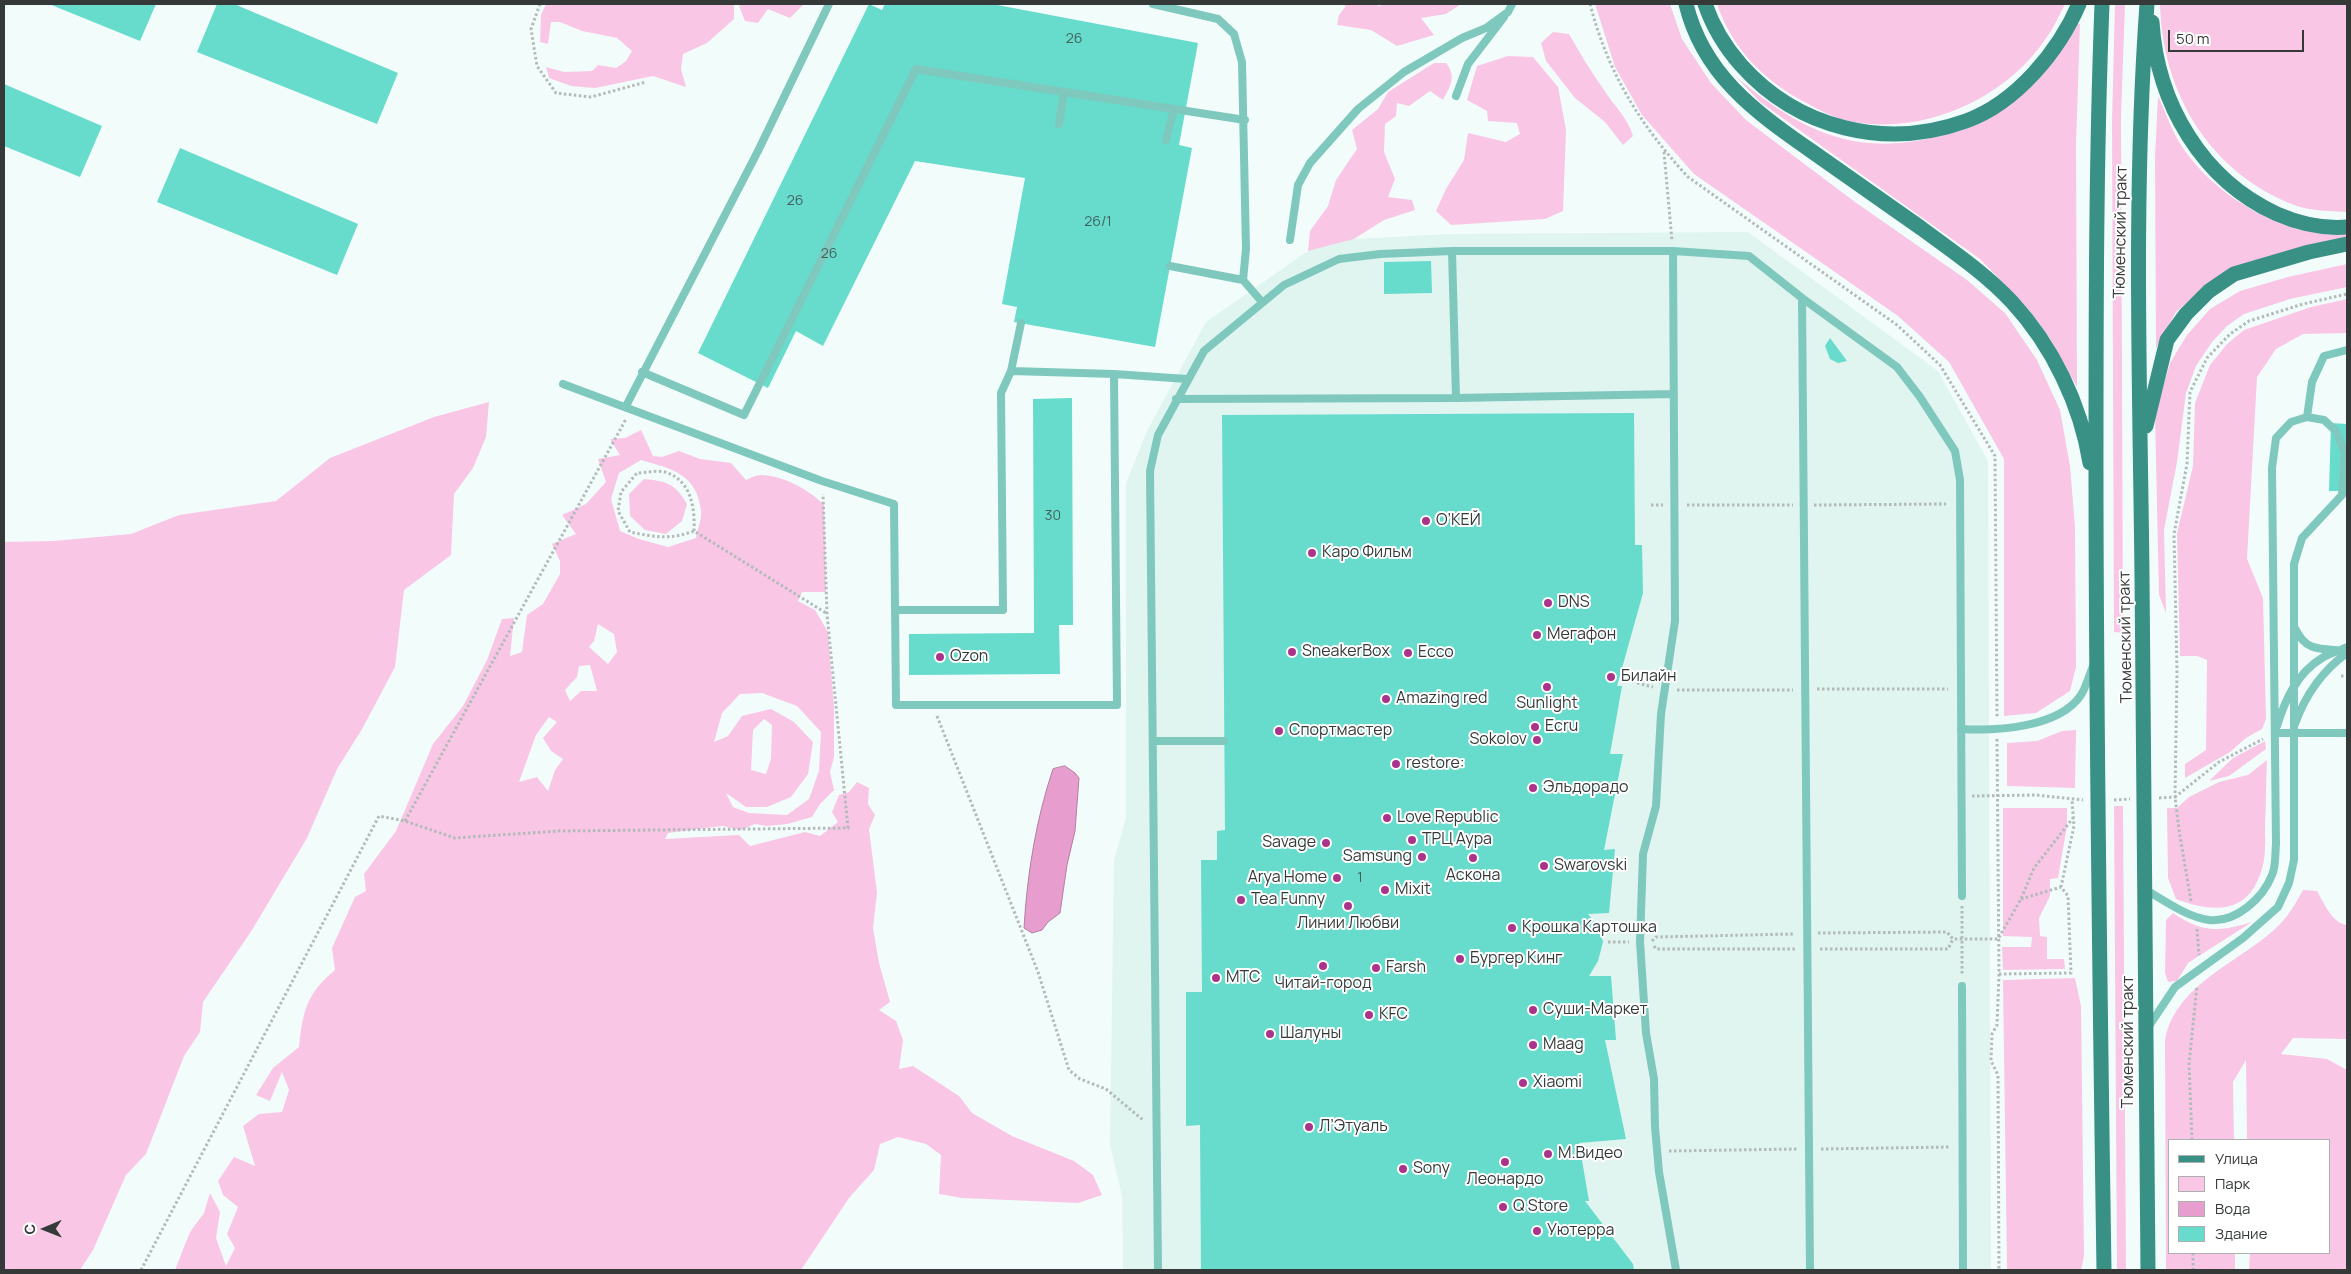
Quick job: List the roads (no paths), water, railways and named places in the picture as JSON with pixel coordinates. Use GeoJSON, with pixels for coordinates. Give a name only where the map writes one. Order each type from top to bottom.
{"type":"FeatureCollection","features":[{"type":"Feature","properties":{"kind":"main road"},"geometry":{"type":"LineString","coordinates":[[1686,4],[1699,39],[1715,67],[1742,98],[1773,124],[1962,258],[1998,289],[2023,315],[2049,354],[2071,395],[2088,452],[2096,505]]}},
{"type":"Feature","properties":{"kind":"main road"},"geometry":{"type":"LineString","coordinates":[[1705,4],[1715,29],[1729,50],[1752,76],[1774,96],[1823,122],[1853,130],[1886,134],[1930,130],[1949,126],[1967,120],[2000,102],[2017,88],[2044,60],[2068,26],[2079,4]]}},
{"type":"Feature","properties":{"kind":"main road","name":"Тюменский тракт"},"geometry":{"type":"LineString","coordinates":[[2102,4],[2097,128],[2096,660],[2104,1270]]}},
{"type":"Feature","properties":{"kind":"main road","name":"Тюменский тракт"},"geometry":{"type":"LineString","coordinates":[[2147,4],[2142,74],[2137,250],[2146,799],[2148,1270]]}},
{"type":"Feature","properties":{"kind":"main road"},"geometry":{"type":"LineString","coordinates":[[2151,4],[2153,30],[2166,87],[2179,120],[2202,158],[2235,190],[2267,209],[2300,223],[2317,227],[2347,227]]}},
{"type":"Feature","properties":{"kind":"main road"},"geometry":{"type":"LineString","coordinates":[[2141,447],[2167,340],[2186,314],[2208,291],[2234,274],[2309,252],[2347,244]]}},
{"type":"Feature","properties":{"kind":"lane"},"geometry":{"type":"LineString","coordinates":[[629,408],[642,372],[758,151],[829,4]]}},
{"type":"Feature","properties":{"kind":"lane"},"geometry":{"type":"LineString","coordinates":[[1156,4],[1218,19],[1234,34],[1242,62],[1246,249],[1243,280]]}},
{"type":"Feature","properties":{"kind":"lane"},"geometry":{"type":"LineString","coordinates":[[1456,96],[1468,64],[1508,12],[1512,4]]}},
{"type":"Feature","properties":{"kind":"lane"},"geometry":{"type":"LineString","coordinates":[[1290,240],[1298,185],[1310,163],[1358,109],[1404,72],[1462,38],[1486,28],[1508,12]]}},
{"type":"Feature","properties":{"kind":"lane"},"geometry":{"type":"LineString","coordinates":[[642,372],[744,415],[916,69],[1244,120]]}},
{"type":"Feature","properties":{"kind":"lane"},"geometry":{"type":"LineString","coordinates":[[1059,124],[1064,92]]}},
{"type":"Feature","properties":{"kind":"lane"},"geometry":{"type":"LineString","coordinates":[[1166,140],[1174,109]]}},
{"type":"Feature","properties":{"kind":"lane"},"geometry":{"type":"LineString","coordinates":[[1452,251],[1456,398]]}},
{"type":"Feature","properties":{"kind":"lane"},"geometry":{"type":"LineString","coordinates":[[1158,1270],[1150,471],[1158,435],[1204,350],[1284,285],[1338,259],[1380,254],[1452,251],[1673,251],[1749,256],[1802,298],[1897,367],[1920,397],[1955,451],[1960,480],[1962,896]]}},
{"type":"Feature","properties":{"kind":"lane"},"geometry":{"type":"LineString","coordinates":[[1673,251],[1675,621],[1661,714],[1656,806],[1643,854],[1640,942],[1646,1034],[1654,1079],[1655,1127],[1659,1172],[1676,1270]]}},
{"type":"Feature","properties":{"kind":"lane"},"geometry":{"type":"LineString","coordinates":[[1170,266],[1243,280],[1262,302]]}},
{"type":"Feature","properties":{"kind":"lane"},"geometry":{"type":"LineString","coordinates":[[1802,298],[1810,1270]]}},
{"type":"Feature","properties":{"kind":"lane"},"geometry":{"type":"LineString","coordinates":[[895,610],[1003,610],[1001,393],[1010,371],[1021,323]]}},
{"type":"Feature","properties":{"kind":"lane"},"geometry":{"type":"LineString","coordinates":[[2307,417],[2312,382],[2324,356],[2347,350]]}},
{"type":"Feature","properties":{"kind":"lane"},"geometry":{"type":"LineString","coordinates":[[1010,371],[1114,374],[1187,379]]}},
{"type":"Feature","properties":{"kind":"lane"},"geometry":{"type":"LineString","coordinates":[[563,384],[822,481],[894,504],[896,705],[1117,705],[1114,374]]}},
{"type":"Feature","properties":{"kind":"lane"},"geometry":{"type":"LineString","coordinates":[[1176,399],[1456,398],[1674,394]]}},
{"type":"Feature","properties":{"kind":"lane"},"geometry":{"type":"LineString","coordinates":[[2146,890],[2190,915],[2210,920],[2236,915],[2252,904],[2273,874],[2276,844],[2272,468],[2276,438],[2291,422],[2307,417],[2324,420],[2336,431],[2344,453],[2343,486],[2342,495],[2302,538],[2294,564],[2295,628],[2292,733],[2294,860],[2289,883],[2278,907],[2243,938],[2175,987],[2147,1030]]}},
{"type":"Feature","properties":{"kind":"lane"},"geometry":{"type":"LineString","coordinates":[[2295,628],[2302,641],[2318,649],[2345,650]]}},
{"type":"Feature","properties":{"kind":"lane"},"geometry":{"type":"LineString","coordinates":[[2275,733],[2286,698],[2294,685],[2321,658],[2345,650]]}},
{"type":"Feature","properties":{"kind":"lane"},"geometry":{"type":"LineString","coordinates":[[2292,733],[2302,707],[2318,680],[2345,650]]}},
{"type":"Feature","properties":{"kind":"lane"},"geometry":{"type":"LineString","coordinates":[[1961,728],[1997,730],[2038,722],[2064,712],[2080,696],[2096,660]]}},
{"type":"Feature","properties":{"kind":"lane"},"geometry":{"type":"LineString","coordinates":[[2275,733],[2347,733]]}},
{"type":"Feature","properties":{"kind":"lane"},"geometry":{"type":"LineString","coordinates":[[1154,741],[1224,740]]}},
{"type":"Feature","properties":{"kind":"lane"},"geometry":{"type":"LineString","coordinates":[[1962,986],[1963,1270]]}},
{"type":"Feature","properties":{"kind":"water"},"geometry":{"type":"Polygon","coordinates":[[[1065,766],[1079,778],[1075,831],[1067,865],[1060,913],[1048,922],[1042,930],[1032,933],[1024,928],[1027,888],[1037,827],[1053,769],[1065,766]]]}},
{"type":"Feature","properties":{"kind":"place","name":"О’КЕЙ"},"geometry":{"type":"Point","coordinates":[1426,521]}},
{"type":"Feature","properties":{"kind":"place","name":"Каро Фильм"},"geometry":{"type":"Point","coordinates":[1312,553]}},
{"type":"Feature","properties":{"kind":"place","name":"DNS"},"geometry":{"type":"Point","coordinates":[1548,603]}},
{"type":"Feature","properties":{"kind":"place","name":"Мегафон"},"geometry":{"type":"Point","coordinates":[1537,635]}},
{"type":"Feature","properties":{"kind":"place","name":"SneakerBox"},"geometry":{"type":"Point","coordinates":[1292,652]}},
{"type":"Feature","properties":{"kind":"place","name":"Ecco"},"geometry":{"type":"Point","coordinates":[1408,653]}},
{"type":"Feature","properties":{"kind":"place","name":"Ozon"},"geometry":{"type":"Point","coordinates":[940,657]}},
{"type":"Feature","properties":{"kind":"place","name":"Билайн"},"geometry":{"type":"Point","coordinates":[1611,677]}},
{"type":"Feature","properties":{"kind":"place","name":"Sunlight"},"geometry":{"type":"Point","coordinates":[1547,687]}},
{"type":"Feature","properties":{"kind":"place","name":"Amazing red"},"geometry":{"type":"Point","coordinates":[1386,699]}},
{"type":"Feature","properties":{"kind":"place","name":"Ecru"},"geometry":{"type":"Point","coordinates":[1535,727]}},
{"type":"Feature","properties":{"kind":"place","name":"Спортмастер"},"geometry":{"type":"Point","coordinates":[1279,731]}},
{"type":"Feature","properties":{"kind":"place","name":"Sokolov"},"geometry":{"type":"Point","coordinates":[1537,740]}},
{"type":"Feature","properties":{"kind":"place","name":"restore:"},"geometry":{"type":"Point","coordinates":[1396,764]}},
{"type":"Feature","properties":{"kind":"place","name":"Эльдорадо"},"geometry":{"type":"Point","coordinates":[1533,788]}},
{"type":"Feature","properties":{"kind":"place","name":"Love Republic"},"geometry":{"type":"Point","coordinates":[1387,818]}},
{"type":"Feature","properties":{"kind":"place","name":"ТРЦ Аура"},"geometry":{"type":"Point","coordinates":[1412,840]}},
{"type":"Feature","properties":{"kind":"place","name":"Savage"},"geometry":{"type":"Point","coordinates":[1326,843]}},
{"type":"Feature","properties":{"kind":"place","name":"Samsung"},"geometry":{"type":"Point","coordinates":[1422,857]}},
{"type":"Feature","properties":{"kind":"place","name":"Аскона"},"geometry":{"type":"Point","coordinates":[1473,858]}},
{"type":"Feature","properties":{"kind":"place","name":"Swarovski"},"geometry":{"type":"Point","coordinates":[1544,866]}},
{"type":"Feature","properties":{"kind":"place","name":"Arya Home"},"geometry":{"type":"Point","coordinates":[1337,878]}},
{"type":"Feature","properties":{"kind":"place","name":"Mixit"},"geometry":{"type":"Point","coordinates":[1385,890]}},
{"type":"Feature","properties":{"kind":"place","name":"Tea Funny"},"geometry":{"type":"Point","coordinates":[1241,900]}},
{"type":"Feature","properties":{"kind":"place","name":"Линии Любви"},"geometry":{"type":"Point","coordinates":[1348,906]}},
{"type":"Feature","properties":{"kind":"place","name":"Крошка Картошка"},"geometry":{"type":"Point","coordinates":[1512,928]}},
{"type":"Feature","properties":{"kind":"place","name":"Бургер Кинг"},"geometry":{"type":"Point","coordinates":[1460,959]}},
{"type":"Feature","properties":{"kind":"place","name":"Читай-город"},"geometry":{"type":"Point","coordinates":[1323,966]}},
{"type":"Feature","properties":{"kind":"place","name":"Farsh"},"geometry":{"type":"Point","coordinates":[1376,968]}},
{"type":"Feature","properties":{"kind":"place","name":"МТС"},"geometry":{"type":"Point","coordinates":[1216,978]}},
{"type":"Feature","properties":{"kind":"place","name":"Суши-Маркет"},"geometry":{"type":"Point","coordinates":[1533,1010]}},
{"type":"Feature","properties":{"kind":"place","name":"KFC"},"geometry":{"type":"Point","coordinates":[1369,1015]}},
{"type":"Feature","properties":{"kind":"place","name":"Шалуны"},"geometry":{"type":"Point","coordinates":[1270,1034]}},
{"type":"Feature","properties":{"kind":"place","name":"Maag"},"geometry":{"type":"Point","coordinates":[1533,1045]}},
{"type":"Feature","properties":{"kind":"place","name":"Xiaomi"},"geometry":{"type":"Point","coordinates":[1523,1083]}},
{"type":"Feature","properties":{"kind":"place","name":"Л’Этуаль"},"geometry":{"type":"Point","coordinates":[1309,1127]}},
{"type":"Feature","properties":{"kind":"place","name":"М.Видео"},"geometry":{"type":"Point","coordinates":[1548,1154]}},
{"type":"Feature","properties":{"kind":"place","name":"Леонардо"},"geometry":{"type":"Point","coordinates":[1505,1162]}},
{"type":"Feature","properties":{"kind":"place","name":"Sony"},"geometry":{"type":"Point","coordinates":[1403,1169]}},
{"type":"Feature","properties":{"kind":"place","name":"Q Store"},"geometry":{"type":"Point","coordinates":[1503,1207]}},
{"type":"Feature","properties":{"kind":"place","name":"Уютерра"},"geometry":{"type":"Point","coordinates":[1537,1231]}}]}
